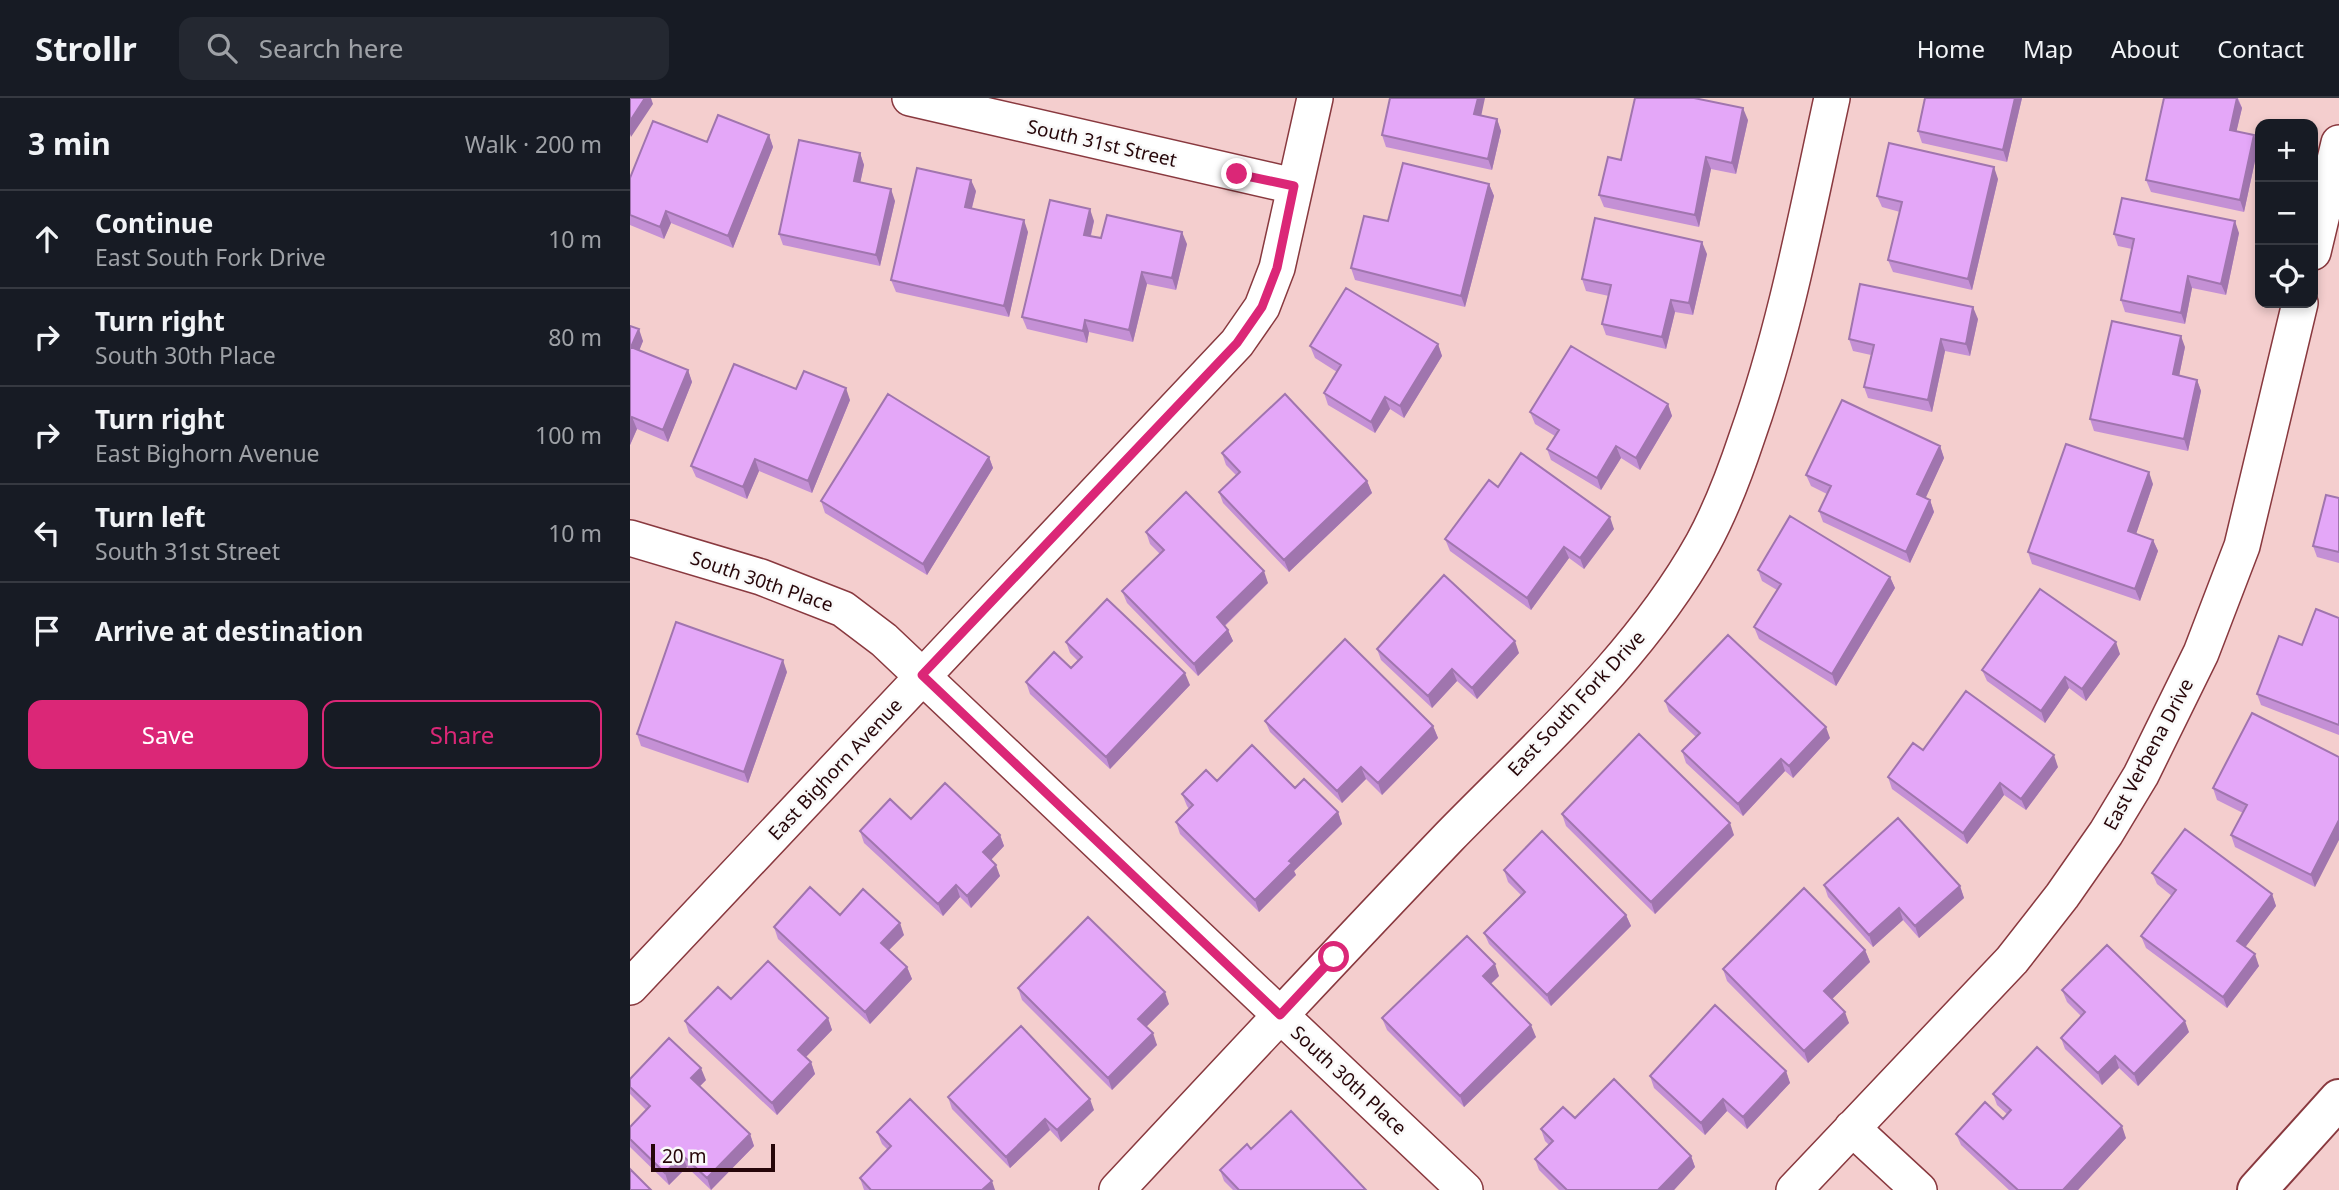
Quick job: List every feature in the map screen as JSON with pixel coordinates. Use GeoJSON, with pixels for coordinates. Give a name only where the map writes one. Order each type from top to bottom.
{"type":"FeatureCollection","features":[{"type":"Feature","properties":{"kind":"main road"},"geometry":{"type":"LineString","coordinates":[[2257,1190],[2339,1099]]}},
{"type":"Feature","properties":{"kind":"street","name":"South 31st Street"},"geometry":{"type":"LineString","coordinates":[[910,98],[1294,186]]}},
{"type":"Feature","properties":{"kind":"street","name":"East Bighorn Avenue"},"geometry":{"type":"LineString","coordinates":[[630,987],[1237,343],[1262,307],[1277,268],[1315,98]]}},
{"type":"Feature","properties":{"kind":"street","name":"East South Fork Drive"},"geometry":{"type":"LineString","coordinates":[[1117,1190],[1334,957],[1619,662],[1665,603],[1704,541],[1736,468],[1764,389],[1779,335],[1832,98]]}},
{"type":"Feature","properties":{"kind":"street"},"geometry":{"type":"LineString","coordinates":[[2315,245],[2339,143]]}},
{"type":"Feature","properties":{"kind":"street","name":"East Verbena Drive"},"geometry":{"type":"LineString","coordinates":[[1794,1190],[2012,960],[2062,896],[2106,833],[2141,775],[2201,653],[2242,546],[2299,308]]}},
{"type":"Feature","properties":{"kind":"street","name":"South 30th Place"},"geometry":{"type":"LineString","coordinates":[[630,538],[761,577],[843,609],[884,640],[1465,1190]]}},
{"type":"Feature","properties":{"kind":"street"},"geometry":{"type":"LineString","coordinates":[[1852,1128],[1919,1190]]}},
{"type":"Feature","properties":{"kind":"building"},"geometry":{"type":"Polygon","coordinates":[[[630,98],[645,98],[630,121],[630,98]]]}},
{"type":"Feature","properties":{"kind":"building"},"geometry":{"type":"Polygon","coordinates":[[[1390,98],[1478,98],[1474,114],[1497,119],[1488,159],[1382,135],[1390,98]]]}},
{"type":"Feature","properties":{"kind":"building"},"geometry":{"type":"Polygon","coordinates":[[[1635,98],[1694,98],[1743,108],[1732,163],[1706,157],[1695,215],[1599,195],[1608,157],[1621,160],[1635,98]]]}},
{"type":"Feature","properties":{"kind":"building"},"geometry":{"type":"Polygon","coordinates":[[[1925,98],[2015,98],[2003,150],[1918,131],[1925,98]]]}},
{"type":"Feature","properties":{"kind":"building"},"geometry":{"type":"Polygon","coordinates":[[[2164,98],[2237,98],[2230,130],[2254,135],[2240,200],[2146,180],[2164,98]]]}},
{"type":"Feature","properties":{"kind":"building"},"geometry":{"type":"Polygon","coordinates":[[[718,115],[769,135],[728,236],[666,211],[660,227],[630,215],[630,178],[653,121],[707,142],[718,115]]]}},
{"type":"Feature","properties":{"kind":"building"},"geometry":{"type":"Polygon","coordinates":[[[799,140],[860,153],[854,181],[891,189],[876,255],[779,234],[799,140]]]}},
{"type":"Feature","properties":{"kind":"building"},"geometry":{"type":"Polygon","coordinates":[[[1889,143],[1994,167],[1968,279],[1888,260],[1902,202],[1877,196],[1889,143]]]}},
{"type":"Feature","properties":{"kind":"building"},"geometry":{"type":"Polygon","coordinates":[[[1403,163],[1489,184],[1461,296],[1351,268],[1364,216],[1388,221],[1403,163]]]}},
{"type":"Feature","properties":{"kind":"building"},"geometry":{"type":"Polygon","coordinates":[[[917,168],[971,180],[965,207],[1024,220],[1004,306],[891,280],[917,168]]]}},
{"type":"Feature","properties":{"kind":"building"},"geometry":{"type":"Polygon","coordinates":[[[2122,198],[2235,221],[2221,284],[2188,276],[2181,313],[2121,300],[2134,239],[2114,234],[2122,198]]]}},
{"type":"Feature","properties":{"kind":"building"},"geometry":{"type":"Polygon","coordinates":[[[1050,200],[1090,209],[1084,235],[1101,238],[1107,215],[1182,232],[1172,278],[1142,272],[1129,330],[1085,320],[1083,331],[1022,317],[1050,200]]]}},
{"type":"Feature","properties":{"kind":"building"},"geometry":{"type":"Polygon","coordinates":[[[1595,218],[1702,242],[1689,303],[1671,300],[1662,337],[1602,324],[1611,285],[1582,279],[1595,218]]]}},
{"type":"Feature","properties":{"kind":"building"},"geometry":{"type":"Polygon","coordinates":[[[1860,284],[1973,307],[1966,344],[1941,339],[1928,400],[1864,387],[1874,345],[1849,339],[1860,284]]]}},
{"type":"Feature","properties":{"kind":"building"},"geometry":{"type":"Polygon","coordinates":[[[1346,288],[1438,344],[1400,406],[1385,397],[1371,422],[1324,393],[1341,365],[1310,346],[1346,288]]]}},
{"type":"Feature","properties":{"kind":"building"},"geometry":{"type":"Polygon","coordinates":[[[2112,321],[2181,336],[2173,374],[2197,380],[2184,439],[2090,419],[2112,321]]]}},
{"type":"Feature","properties":{"kind":"building"},"geometry":{"type":"Polygon","coordinates":[[[630,326],[639,329],[631,347],[688,370],[663,430],[632,417],[630,423],[630,326]]]}},
{"type":"Feature","properties":{"kind":"building"},"geometry":{"type":"Polygon","coordinates":[[[1571,346],[1668,404],[1636,458],[1616,446],[1597,478],[1547,449],[1559,430],[1530,412],[1571,346]]]}},
{"type":"Feature","properties":{"kind":"building"},"geometry":{"type":"Polygon","coordinates":[[[734,364],[796,389],[804,371],[846,388],[808,481],[755,459],[743,487],[691,466],[734,364]]]}},
{"type":"Feature","properties":{"kind":"building"},"geometry":{"type":"Polygon","coordinates":[[[888,394],[989,457],[923,564],[821,501],[888,394]]]}},
{"type":"Feature","properties":{"kind":"building"},"geometry":{"type":"Polygon","coordinates":[[[1285,394],[1367,481],[1284,560],[1219,492],[1240,472],[1222,453],[1285,394]]]}},
{"type":"Feature","properties":{"kind":"building"},"geometry":{"type":"Polygon","coordinates":[[[1842,400],[1940,446],[1917,494],[1930,500],[1906,552],[1819,511],[1831,486],[1806,475],[1842,400]]]}},
{"type":"Feature","properties":{"kind":"building"},"geometry":{"type":"Polygon","coordinates":[[[2066,444],[2149,472],[2128,531],[2153,540],[2135,589],[2028,552],[2066,444]]]}},
{"type":"Feature","properties":{"kind":"building"},"geometry":{"type":"Polygon","coordinates":[[[1521,453],[1610,517],[1580,558],[1564,547],[1527,598],[1445,539],[1489,480],[1498,487],[1521,453]]]}},
{"type":"Feature","properties":{"kind":"building"},"geometry":{"type":"Polygon","coordinates":[[[1186,492],[1264,571],[1217,617],[1228,630],[1194,664],[1122,591],[1164,550],[1146,532],[1186,492]]]}},
{"type":"Feature","properties":{"kind":"building"},"geometry":{"type":"Polygon","coordinates":[[[2326,495],[2339,498],[2339,552],[2313,546],[2326,495]]]}},
{"type":"Feature","properties":{"kind":"building"},"geometry":{"type":"Polygon","coordinates":[[[1790,516],[1890,577],[1832,674],[1754,627],[1781,584],[1758,570],[1790,516]]]}},
{"type":"Feature","properties":{"kind":"building"},"geometry":{"type":"Polygon","coordinates":[[[1444,575],[1515,641],[1472,688],[1452,669],[1428,696],[1377,649],[1444,575]]]}},
{"type":"Feature","properties":{"kind":"building"},"geometry":{"type":"Polygon","coordinates":[[[2040,589],[2116,642],[2082,689],[2065,677],[2041,711],[1982,670],[2040,589]]]}},
{"type":"Feature","properties":{"kind":"building"},"geometry":{"type":"Polygon","coordinates":[[[1107,599],[1185,673],[1106,757],[1026,682],[1054,652],[1071,668],[1082,657],[1066,642],[1107,599]]]}},
{"type":"Feature","properties":{"kind":"building"},"geometry":{"type":"Polygon","coordinates":[[[2316,609],[2339,618],[2339,725],[2257,694],[2279,636],[2302,645],[2316,609]]]}},
{"type":"Feature","properties":{"kind":"building"},"geometry":{"type":"Polygon","coordinates":[[[676,622],[783,660],[744,772],[637,734],[676,622]]]}},
{"type":"Feature","properties":{"kind":"building"},"geometry":{"type":"Polygon","coordinates":[[[1728,635],[1826,727],[1789,766],[1781,759],[1738,804],[1682,751],[1700,733],[1665,701],[1728,635]]]}},
{"type":"Feature","properties":{"kind":"building"},"geometry":{"type":"Polygon","coordinates":[[[1345,639],[1433,726],[1378,783],[1361,767],[1337,791],[1265,721],[1345,639]]]}},
{"type":"Feature","properties":{"kind":"building"},"geometry":{"type":"Polygon","coordinates":[[[1966,691],[2054,755],[2021,799],[2000,783],[1963,833],[1888,777],[1913,743],[1923,750],[1966,691]]]}},
{"type":"Feature","properties":{"kind":"building"},"geometry":{"type":"Polygon","coordinates":[[[2252,713],[2339,757],[2339,820],[2311,875],[2231,835],[2247,805],[2213,788],[2252,713]]]}},
{"type":"Feature","properties":{"kind":"building"},"geometry":{"type":"Polygon","coordinates":[[[1639,734],[1730,823],[1651,902],[1562,814],[1639,734]]]}},
{"type":"Feature","properties":{"kind":"building"},"geometry":{"type":"Polygon","coordinates":[[[1252,745],[1295,788],[1304,779],[1338,812],[1255,900],[1176,822],[1193,805],[1182,794],[1206,770],[1217,781],[1252,745]]]}},
{"type":"Feature","properties":{"kind":"building"},"geometry":{"type":"Polygon","coordinates":[[[945,783],[1000,835],[983,852],[996,865],[967,896],[956,885],[938,904],[860,831],[890,799],[911,819],[945,783]]]}},
{"type":"Feature","properties":{"kind":"building"},"geometry":{"type":"Polygon","coordinates":[[[1898,818],[1960,886],[1915,926],[1899,908],[1869,935],[1824,885],[1898,818]]]}},
{"type":"Feature","properties":{"kind":"building"},"geometry":{"type":"Polygon","coordinates":[[[2185,829],[2272,894],[2237,941],[2255,954],[2223,997],[2141,936],[2176,890],[2152,873],[2185,829]]]}},
{"type":"Feature","properties":{"kind":"building"},"geometry":{"type":"Polygon","coordinates":[[[1542,831],[1626,915],[1547,995],[1484,933],[1525,892],[1504,870],[1542,831]]]}},
{"type":"Feature","properties":{"kind":"building"},"geometry":{"type":"Polygon","coordinates":[[[810,887],[840,915],[863,889],[900,923],[881,943],[907,967],[865,1012],[774,927],[810,887]]]}},
{"type":"Feature","properties":{"kind":"building"},"geometry":{"type":"Polygon","coordinates":[[[1804,888],[1865,950],[1824,991],[1845,1012],[1804,1051],[1723,969],[1804,888]]]}},
{"type":"Feature","properties":{"kind":"building"},"geometry":{"type":"Polygon","coordinates":[[[1088,917],[1165,992],[1138,1019],[1153,1033],[1108,1078],[1018,988],[1088,917]]]}},
{"type":"Feature","properties":{"kind":"building"},"geometry":{"type":"Polygon","coordinates":[[[1467,936],[1495,964],[1483,976],[1531,1025],[1460,1096],[1382,1018],[1467,936]]]}},
{"type":"Feature","properties":{"kind":"building"},"geometry":{"type":"Polygon","coordinates":[[[2107,945],[2185,1021],[2134,1074],[2115,1056],[2098,1073],[2061,1038],[2085,1012],[2062,990],[2107,945]]]}},
{"type":"Feature","properties":{"kind":"building"},"geometry":{"type":"Polygon","coordinates":[[[768,961],[828,1018],[798,1050],[811,1062],[772,1103],[685,1021],[718,987],[731,999],[768,961]]]}},
{"type":"Feature","properties":{"kind":"building"},"geometry":{"type":"Polygon","coordinates":[[[1715,1005],[1786,1071],[1743,1117],[1723,1099],[1701,1123],[1650,1076],[1715,1005]]]}},
{"type":"Feature","properties":{"kind":"building"},"geometry":{"type":"Polygon","coordinates":[[[1021,1026],[1090,1099],[1057,1130],[1045,1119],[1006,1157],[948,1097],[1021,1026]]]}},
{"type":"Feature","properties":{"kind":"building"},"geometry":{"type":"Polygon","coordinates":[[[669,1038],[701,1068],[691,1078],[750,1134],[707,1178],[682,1155],[665,1173],[630,1139],[630,1127],[650,1106],[630,1087],[630,1079],[669,1038]]]}},
{"type":"Feature","properties":{"kind":"building"},"geometry":{"type":"Polygon","coordinates":[[[2037,1047],[2122,1126],[2063,1190],[2018,1190],[1956,1134],[1985,1102],[2003,1119],[2011,1110],[1993,1094],[2037,1047]]]}},
{"type":"Feature","properties":{"kind":"building"},"geometry":{"type":"Polygon","coordinates":[[[1614,1079],[1691,1156],[1658,1190],[1567,1190],[1535,1159],[1553,1141],[1541,1129],[1563,1107],[1575,1118],[1614,1079]]]}},
{"type":"Feature","properties":{"kind":"building"},"geometry":{"type":"Polygon","coordinates":[[[910,1099],[992,1181],[982,1190],[871,1190],[860,1178],[891,1146],[877,1132],[910,1099]]]}},
{"type":"Feature","properties":{"kind":"building"},"geometry":{"type":"Polygon","coordinates":[[[1291,1111],[1366,1190],[1239,1190],[1220,1170],[1247,1144],[1251,1149],[1291,1111]]]}},
{"type":"Feature","properties":{"kind":"building"},"geometry":{"type":"Polygon","coordinates":[[[630,1169],[651,1190],[630,1190],[630,1169]]]}},
{"type":"Feature","properties":{"kind":"route"},"geometry":{"type":"LineString","coordinates":[[1237,174],[1294,186],[1277,268],[1262,307],[1237,343],[922,675],[1280,1015],[1334,957]]}}]}
